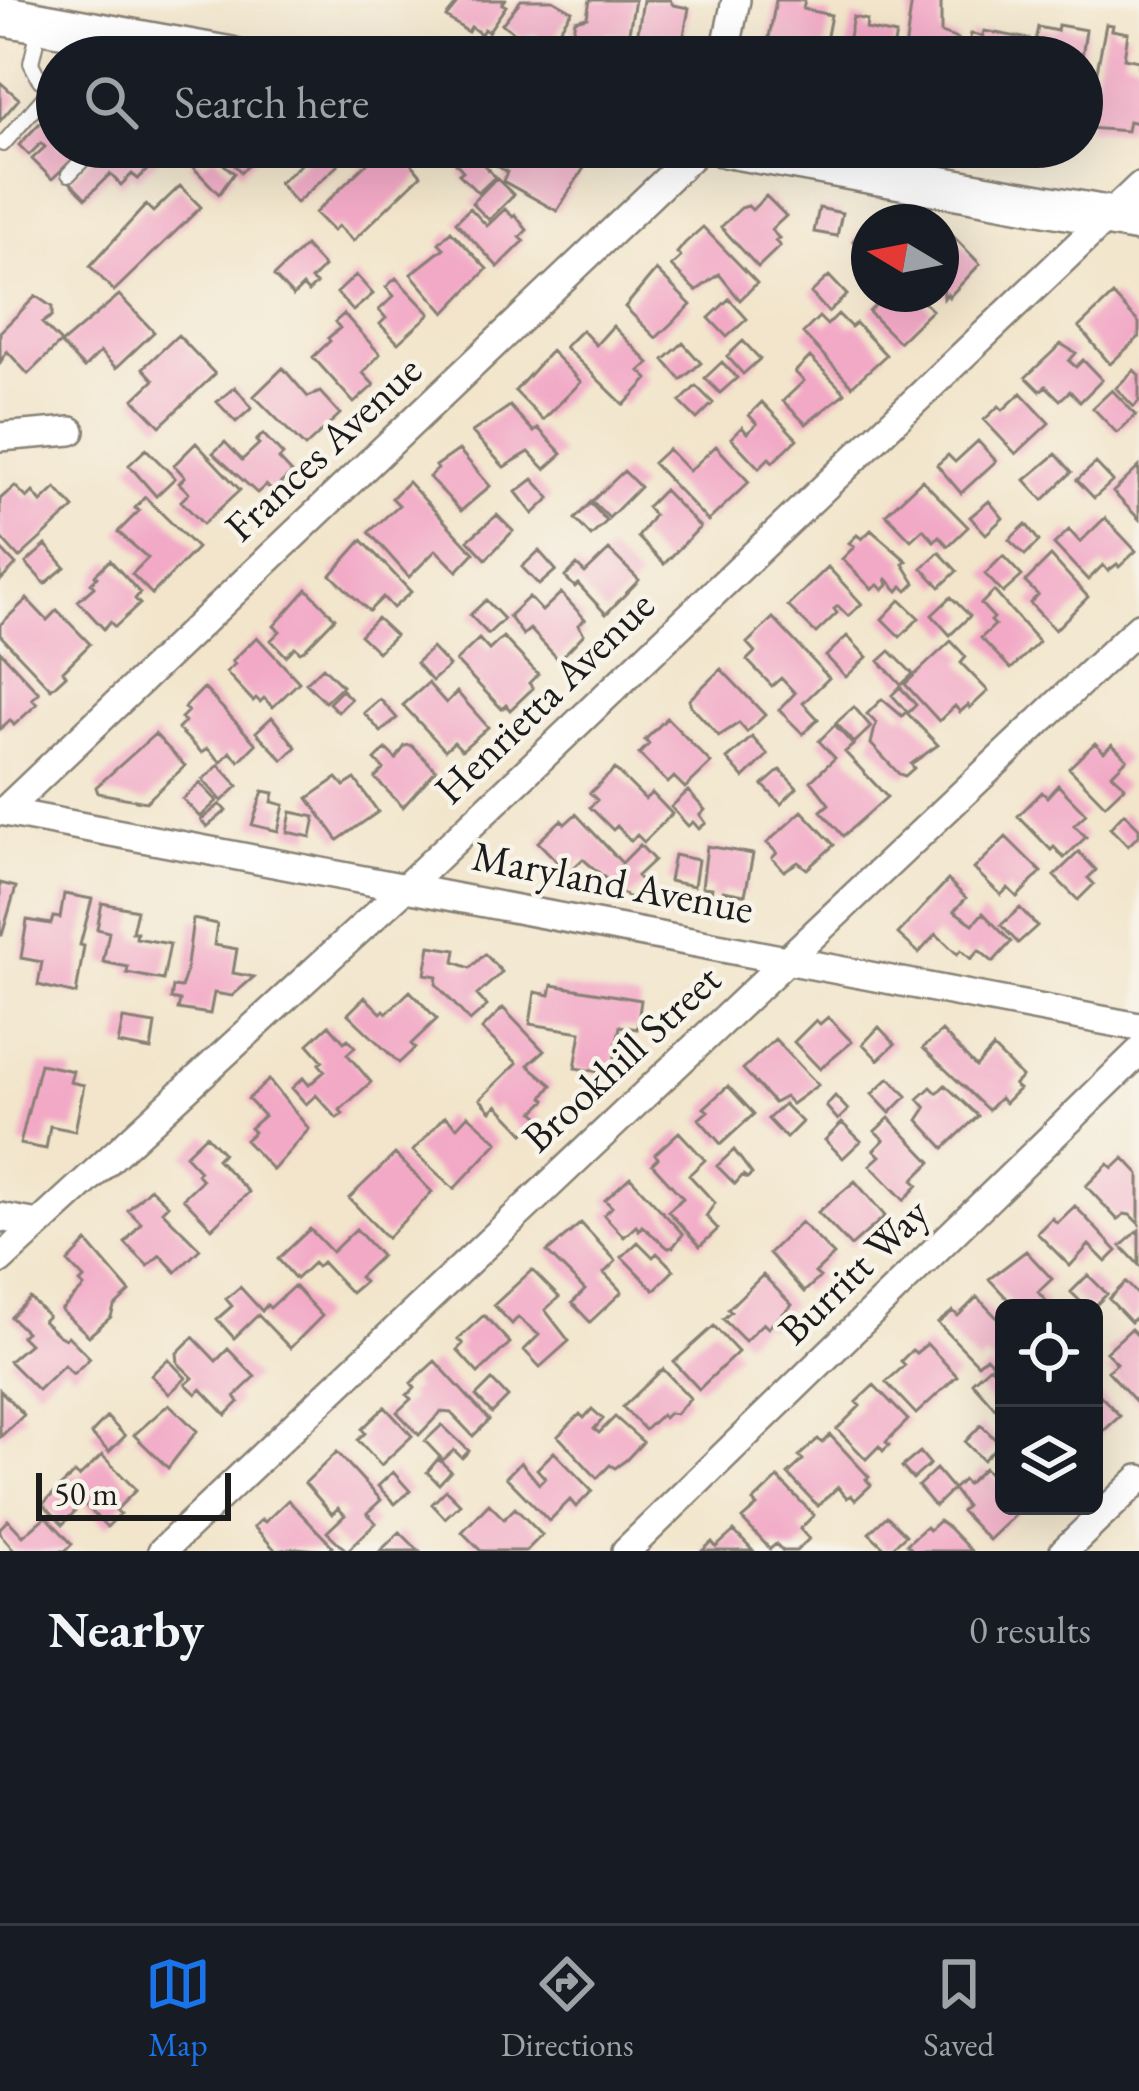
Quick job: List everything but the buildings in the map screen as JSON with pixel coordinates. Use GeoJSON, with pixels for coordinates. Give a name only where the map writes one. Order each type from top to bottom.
{"type":"FeatureCollection","features":[{"type":"Feature","properties":{"kind":"main road"},"geometry":{"type":"LineString","coordinates":[[0,15],[85,36]]}},
{"type":"Feature","properties":{"kind":"main road"},"geometry":{"type":"LineString","coordinates":[[840,168],[1123,219]]}},
{"type":"Feature","properties":{"kind":"street"},"geometry":{"type":"LineString","coordinates":[[728,36],[736,0]]}},
{"type":"Feature","properties":{"kind":"street","name":"Frances Avenue"},"geometry":{"type":"LineString","coordinates":[[2,811],[679,168]]}},
{"type":"Feature","properties":{"kind":"street","name":"Henrietta Avenue"},"geometry":{"type":"LineString","coordinates":[[0,1260],[1123,219],[1139,187]]}},
{"type":"Feature","properties":{"kind":"street"},"geometry":{"type":"LineString","coordinates":[[0,437],[71,431]]}},
{"type":"Feature","properties":{"kind":"street","name":"Brookhill Street"},"geometry":{"type":"LineString","coordinates":[[162,1551],[1139,627]]}},
{"type":"Feature","properties":{"kind":"street","name":"Maryland Avenue"},"geometry":{"type":"LineString","coordinates":[[2,811],[1139,1027]]}},
{"type":"Feature","properties":{"kind":"street","name":"Burritt Way"},"geometry":{"type":"LineString","coordinates":[[626,1551],[1139,1052]]}},
{"type":"Feature","properties":{"kind":"street"},"geometry":{"type":"LineString","coordinates":[[0,1217],[38,1224]]}},
{"type":"Feature","properties":{"kind":"street"},"geometry":{"type":"LineString","coordinates":[[1064,1551],[1139,1479]]}},
{"type":"Feature","properties":{"kind":"lane"},"geometry":{"type":"LineString","coordinates":[[38,36],[41,22]]}},
{"type":"Feature","properties":{"kind":"lane"},"geometry":{"type":"LineString","coordinates":[[36,42],[31,63],[36,72]]}},
{"type":"Feature","properties":{"kind":"lane"},"geometry":{"type":"LineString","coordinates":[[3,144],[36,108]]}},
{"type":"Feature","properties":{"kind":"lane"},"geometry":{"type":"LineString","coordinates":[[69,174],[75,168]]}}]}
